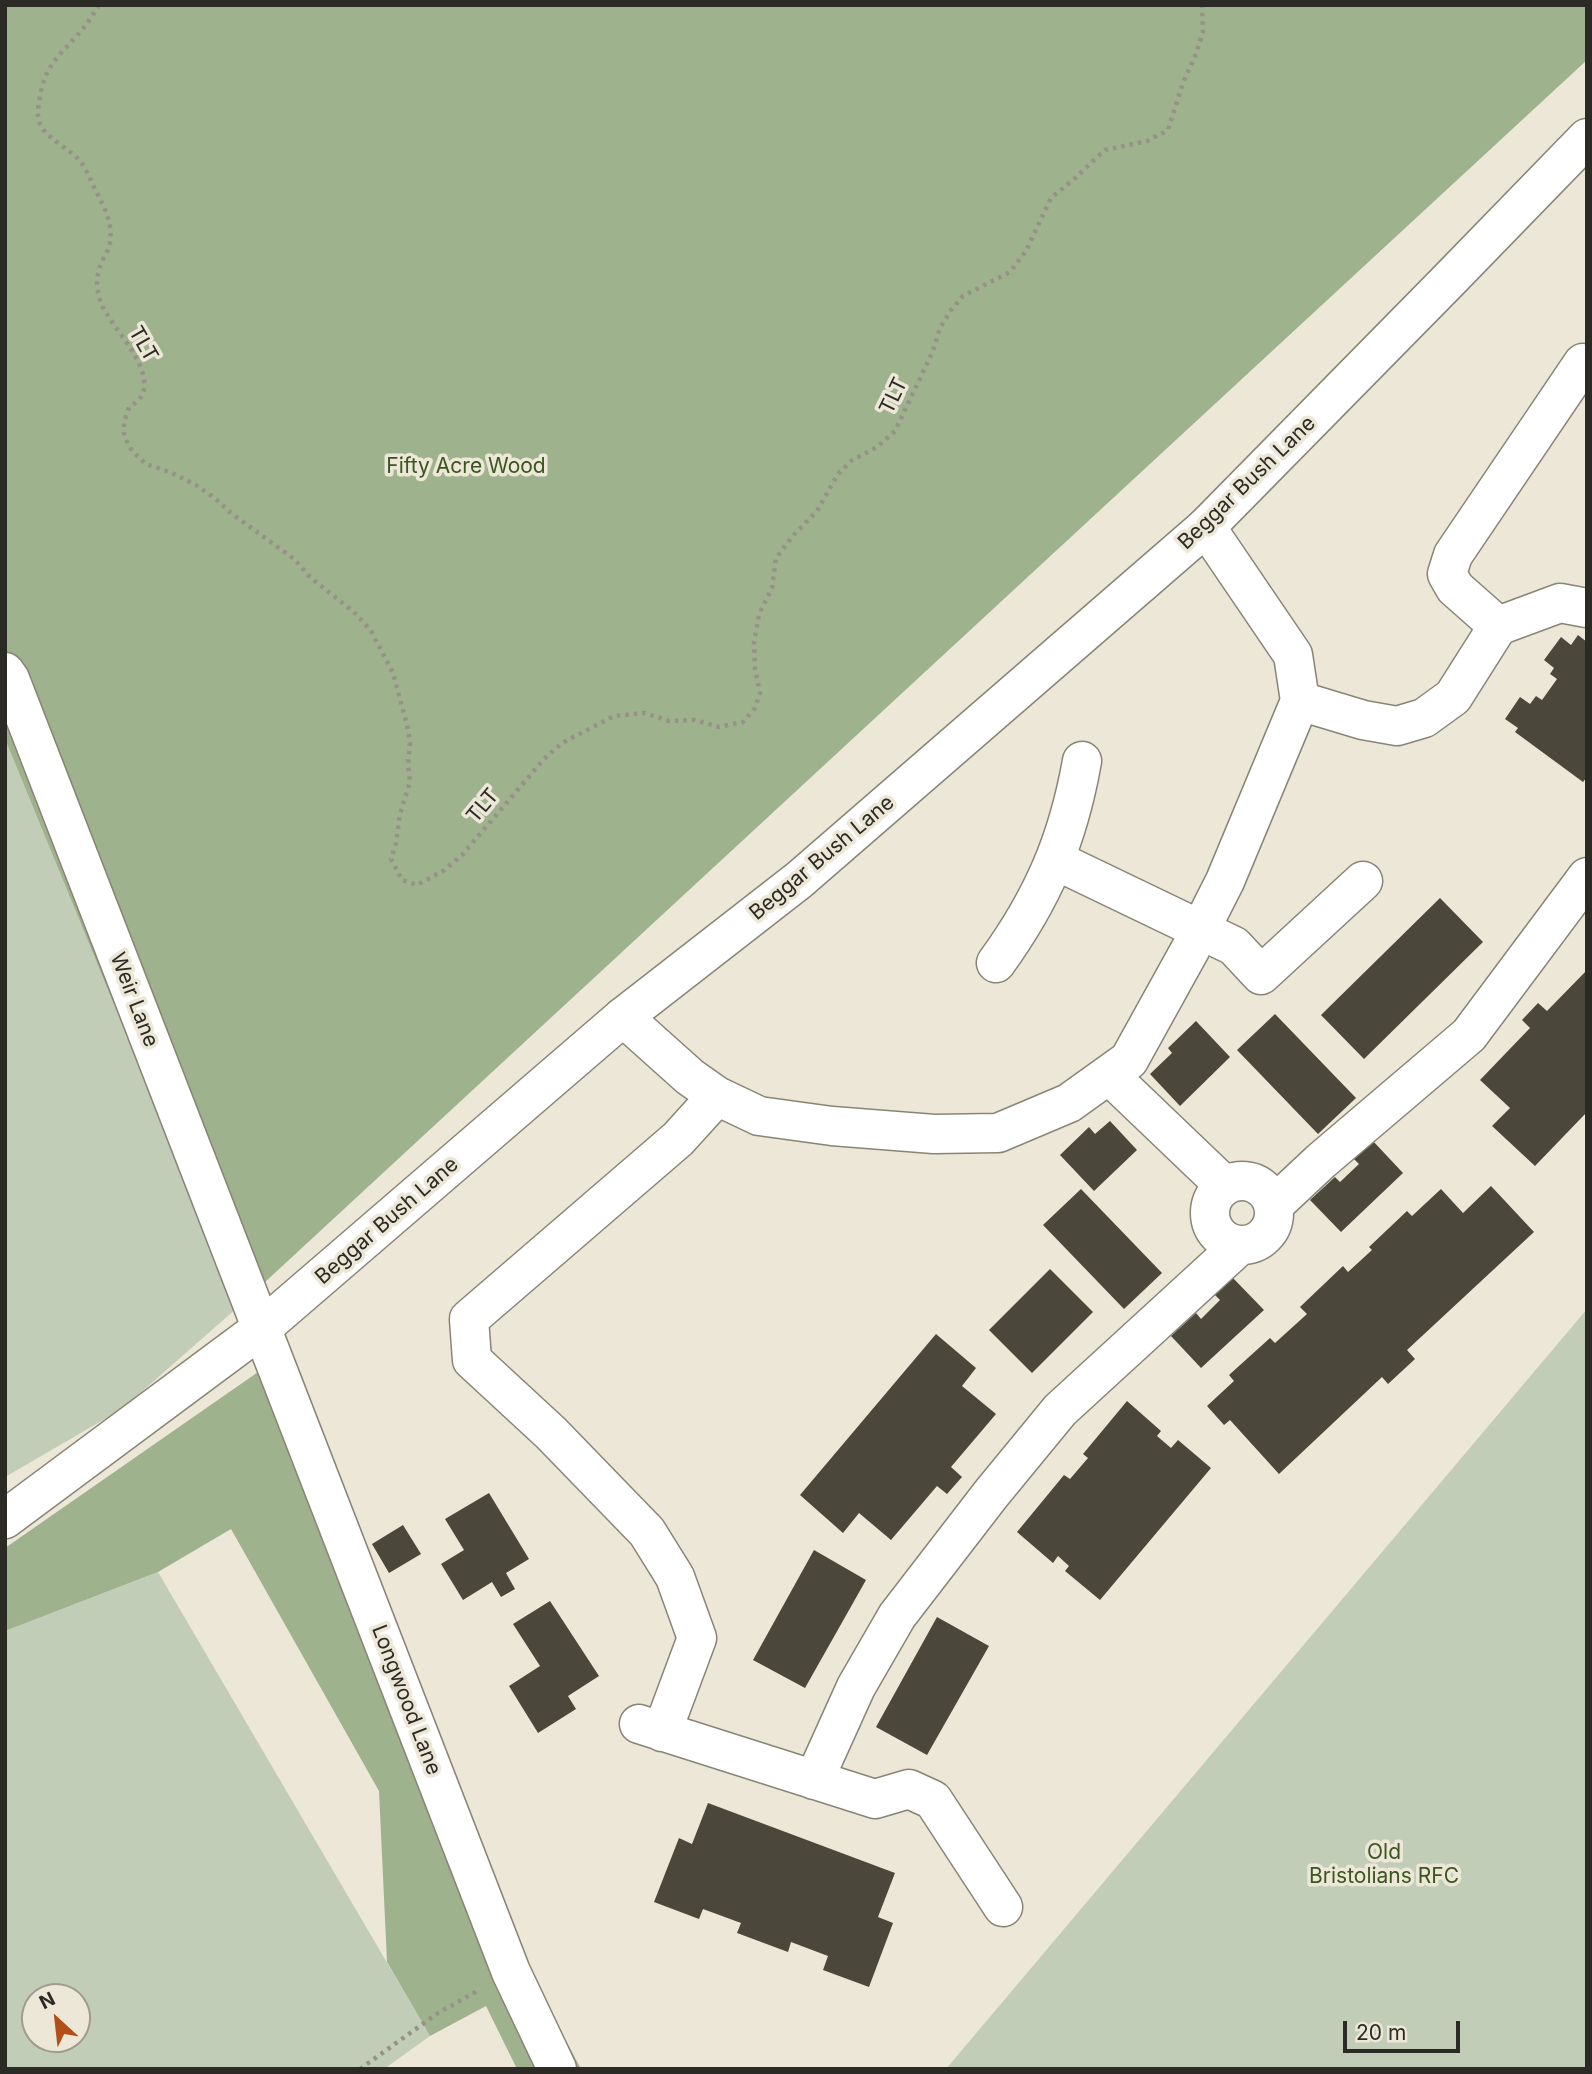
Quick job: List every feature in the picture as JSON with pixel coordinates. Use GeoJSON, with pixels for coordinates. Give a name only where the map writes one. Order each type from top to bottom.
{"type":"FeatureCollection","features":[{"type":"Feature","properties":{"kind":"street","name":"Beggar Bush Lane"},"geometry":{"type":"LineString","coordinates":[[5,1519],[262,1328],[623,1017],[799,880],[1206,527],[1587,138]]}},
{"type":"Feature","properties":{"kind":"street"},"geometry":{"type":"LineString","coordinates":[[1498,626],[1455,588],[1447,574],[1453,555],[1583,363]]}},
{"type":"Feature","properties":{"kind":"street"},"geometry":{"type":"LineString","coordinates":[[623,1017],[690,1077],[717,1096],[759,1116],[832,1126],[934,1134],[998,1133],[1069,1103],[1129,1060],[1225,881],[1300,701],[1293,655],[1206,527]]}},
{"type":"Feature","properties":{"kind":"street"},"geometry":{"type":"LineString","coordinates":[[1300,701],[1363,720],[1398,726],[1424,718],[1453,697],[1498,626],[1560,603],[1587,608]]}},
{"type":"Feature","properties":{"kind":"street","name":"Weir Lane"},"geometry":{"type":"LineString","coordinates":[[5,672],[262,1328]]}},
{"type":"Feature","properties":{"kind":"street"},"geometry":{"type":"LineString","coordinates":[[996,963],[1030,913],[1055,860],[1073,806],[1082,761]]}},
{"type":"Feature","properties":{"kind":"street"},"geometry":{"type":"LineString","coordinates":[[1055,860],[1234,946],[1261,975],[1363,881]]}},
{"type":"Feature","properties":{"kind":"street"},"geometry":{"type":"LineString","coordinates":[[1274,1205],[1321,1161],[1469,1035],[1585,884]]}},
{"type":"Feature","properties":{"kind":"street"},"geometry":{"type":"LineString","coordinates":[[1109,1075],[1224,1185]]}},
{"type":"Feature","properties":{"kind":"street"},"geometry":{"type":"LineString","coordinates":[[717,1096],[677,1139],[469,1319],[472,1360],[559,1442],[647,1532],[674,1577],[697,1639],[651,1728],[875,1800],[909,1789],[933,1800],[1003,1907]]}},
{"type":"Feature","properties":{"kind":"street"},"geometry":{"type":"LineString","coordinates":[[814,1780],[856,1686],[897,1616],[1060,1410],[1238,1246],[1260,1241],[1273,1225],[1274,1205],[1263,1187],[1244,1180],[1224,1185],[1211,1201],[1209,1222],[1220,1239],[1238,1246]]}},
{"type":"Feature","properties":{"kind":"street","name":"Longwood Lane"},"geometry":{"type":"LineString","coordinates":[[262,1328],[511,1972],[557,2069]]}},
{"type":"Feature","properties":{"kind":"path","name":"TLT"},"geometry":{"type":"LineString","coordinates":[[99,5],[47,72],[38,118],[46,133],[80,161],[110,218],[110,244],[96,279],[101,303],[142,368],[145,386],[142,394],[129,407],[124,423],[124,436],[132,452],[146,464],[196,485],[294,559],[310,577],[355,613],[371,631],[393,673],[410,743],[408,764],[411,782],[400,814],[391,859],[402,880],[417,885],[443,871],[462,855],[544,759],[562,743],[614,716],[645,713],[669,721],[695,720],[719,727],[743,722],[755,708],[760,693],[755,669],[754,643],[759,614],[772,588],[776,558],[817,510],[838,474],[851,461],[877,447],[895,431],[950,310],[963,296],[1010,272],[1026,251],[1051,198],[1105,149],[1147,141],[1168,130],[1203,32],[1202,5]]}},
{"type":"Feature","properties":{"kind":"path"},"geometry":{"type":"LineString","coordinates":[[360,2069],[438,2014],[511,1972]]}},
{"type":"Feature","properties":{"kind":"green space","name":"Fifty Acre Wood"},"geometry":{"type":"Polygon","coordinates":[[[5,5],[1587,5],[1587,60],[238,1307],[5,739],[5,5]]]}},
{"type":"Feature","properties":{"kind":"green space"},"geometry":{"type":"Polygon","coordinates":[[[5,739],[238,1307],[122,1409],[5,1477],[5,739]]]}},
{"type":"Feature","properties":{"kind":"green space","name":"Old Bristolians RFC"},"geometry":{"type":"Polygon","coordinates":[[[1587,1309],[1587,2069],[946,2069],[1587,1309]]]}},
{"type":"Feature","properties":{"kind":"green space"},"geometry":{"type":"Polygon","coordinates":[[[284,1354],[499,1914],[581,2069],[517,2069],[486,2006],[430,2036],[387,1962],[379,1791],[231,1529],[158,1572],[5,1631],[5,1548],[284,1354]]]}},
{"type":"Feature","properties":{"kind":"green space"},"geometry":{"type":"Polygon","coordinates":[[[158,1572],[430,2036],[384,2069],[5,2069],[5,1631],[158,1572]]]}},
{"type":"Feature","properties":{"kind":"building"},"geometry":{"type":"Polygon","coordinates":[[[1578,635],[1587,642],[1587,777],[1583,782],[1515,732],[1518,728],[1505,719],[1520,697],[1530,704],[1536,696],[1542,700],[1557,679],[1550,674],[1554,668],[1544,660],[1561,637],[1571,645],[1578,635]]]}},
{"type":"Feature","properties":{"kind":"building"},"geometry":{"type":"Polygon","coordinates":[[[1440,898],[1483,942],[1364,1059],[1321,1015],[1440,898]]]}},
{"type":"Feature","properties":{"kind":"building"},"geometry":{"type":"Polygon","coordinates":[[[1587,970],[1587,1112],[1535,1166],[1492,1126],[1510,1108],[1480,1080],[1530,1028],[1522,1020],[1538,1003],[1547,1011],[1587,970]]]}},
{"type":"Feature","properties":{"kind":"building"},"geometry":{"type":"Polygon","coordinates":[[[1275,1014],[1356,1098],[1318,1134],[1237,1050],[1275,1014]]]}},
{"type":"Feature","properties":{"kind":"building"},"geometry":{"type":"Polygon","coordinates":[[[1196,1021],[1230,1057],[1180,1106],[1150,1074],[1172,1053],[1168,1048],[1196,1021]]]}},
{"type":"Feature","properties":{"kind":"building"},"geometry":{"type":"Polygon","coordinates":[[[1110,1121],[1137,1150],[1094,1191],[1060,1155],[1089,1127],[1095,1134],[1110,1121]]]}},
{"type":"Feature","properties":{"kind":"building"},"geometry":{"type":"Polygon","coordinates":[[[1372,1140],[1403,1173],[1341,1232],[1310,1200],[1335,1177],[1340,1182],[1359,1164],[1353,1158],[1372,1140]]]}},
{"type":"Feature","properties":{"kind":"building"},"geometry":{"type":"Polygon","coordinates":[[[1491,1186],[1534,1232],[1407,1350],[1415,1359],[1388,1384],[1382,1377],[1279,1474],[1230,1420],[1224,1425],[1207,1406],[1234,1381],[1229,1375],[1270,1338],[1275,1343],[1307,1314],[1300,1307],[1343,1266],[1348,1272],[1372,1250],[1369,1247],[1407,1211],[1412,1216],[1441,1189],[1463,1213],[1491,1186]]]}},
{"type":"Feature","properties":{"kind":"building"},"geometry":{"type":"Polygon","coordinates":[[[1081,1189],[1162,1273],[1124,1309],[1043,1225],[1081,1189]]]}},
{"type":"Feature","properties":{"kind":"building"},"geometry":{"type":"Polygon","coordinates":[[[1050,1269],[1093,1312],[1032,1373],[989,1330],[1050,1269]]]}},
{"type":"Feature","properties":{"kind":"building"},"geometry":{"type":"Polygon","coordinates":[[[1232,1277],[1264,1310],[1201,1368],[1171,1336],[1196,1313],[1201,1319],[1220,1300],[1214,1294],[1232,1277]]]}},
{"type":"Feature","properties":{"kind":"building"},"geometry":{"type":"Polygon","coordinates":[[[936,1334],[976,1368],[962,1386],[996,1414],[951,1467],[962,1477],[947,1494],[937,1486],[891,1540],[859,1513],[843,1533],[800,1495],[936,1334]]]}},
{"type":"Feature","properties":{"kind":"building"},"geometry":{"type":"Polygon","coordinates":[[[1127,1401],[1161,1431],[1157,1436],[1171,1448],[1178,1440],[1211,1468],[1100,1600],[1065,1571],[1069,1566],[1058,1556],[1053,1563],[1017,1532],[1064,1475],[1070,1479],[1088,1458],[1083,1454],[1127,1401]]]}},
{"type":"Feature","properties":{"kind":"building"},"geometry":{"type":"Polygon","coordinates":[[[489,1493],[529,1559],[506,1573],[515,1589],[501,1597],[492,1582],[463,1600],[441,1564],[464,1550],[445,1519],[489,1493]]]}},
{"type":"Feature","properties":{"kind":"building"},"geometry":{"type":"Polygon","coordinates":[[[403,1525],[421,1554],[389,1573],[372,1544],[403,1525]]]}},
{"type":"Feature","properties":{"kind":"building"},"geometry":{"type":"Polygon","coordinates":[[[814,1550],[866,1580],[805,1688],[753,1660],[814,1550]]]}},
{"type":"Feature","properties":{"kind":"building"},"geometry":{"type":"Polygon","coordinates":[[[550,1601],[599,1676],[568,1696],[576,1709],[538,1733],[509,1686],[540,1666],[513,1624],[550,1601]]]}},
{"type":"Feature","properties":{"kind":"building"},"geometry":{"type":"Polygon","coordinates":[[[937,1617],[989,1646],[927,1755],[876,1727],[937,1617]]]}},
{"type":"Feature","properties":{"kind":"building"},"geometry":{"type":"Polygon","coordinates":[[[708,1803],[895,1873],[878,1917],[893,1923],[869,1987],[823,1970],[828,1956],[791,1942],[788,1952],[737,1933],[741,1923],[703,1909],[699,1919],[654,1902],[679,1838],[692,1844],[708,1803]]]}}]}
